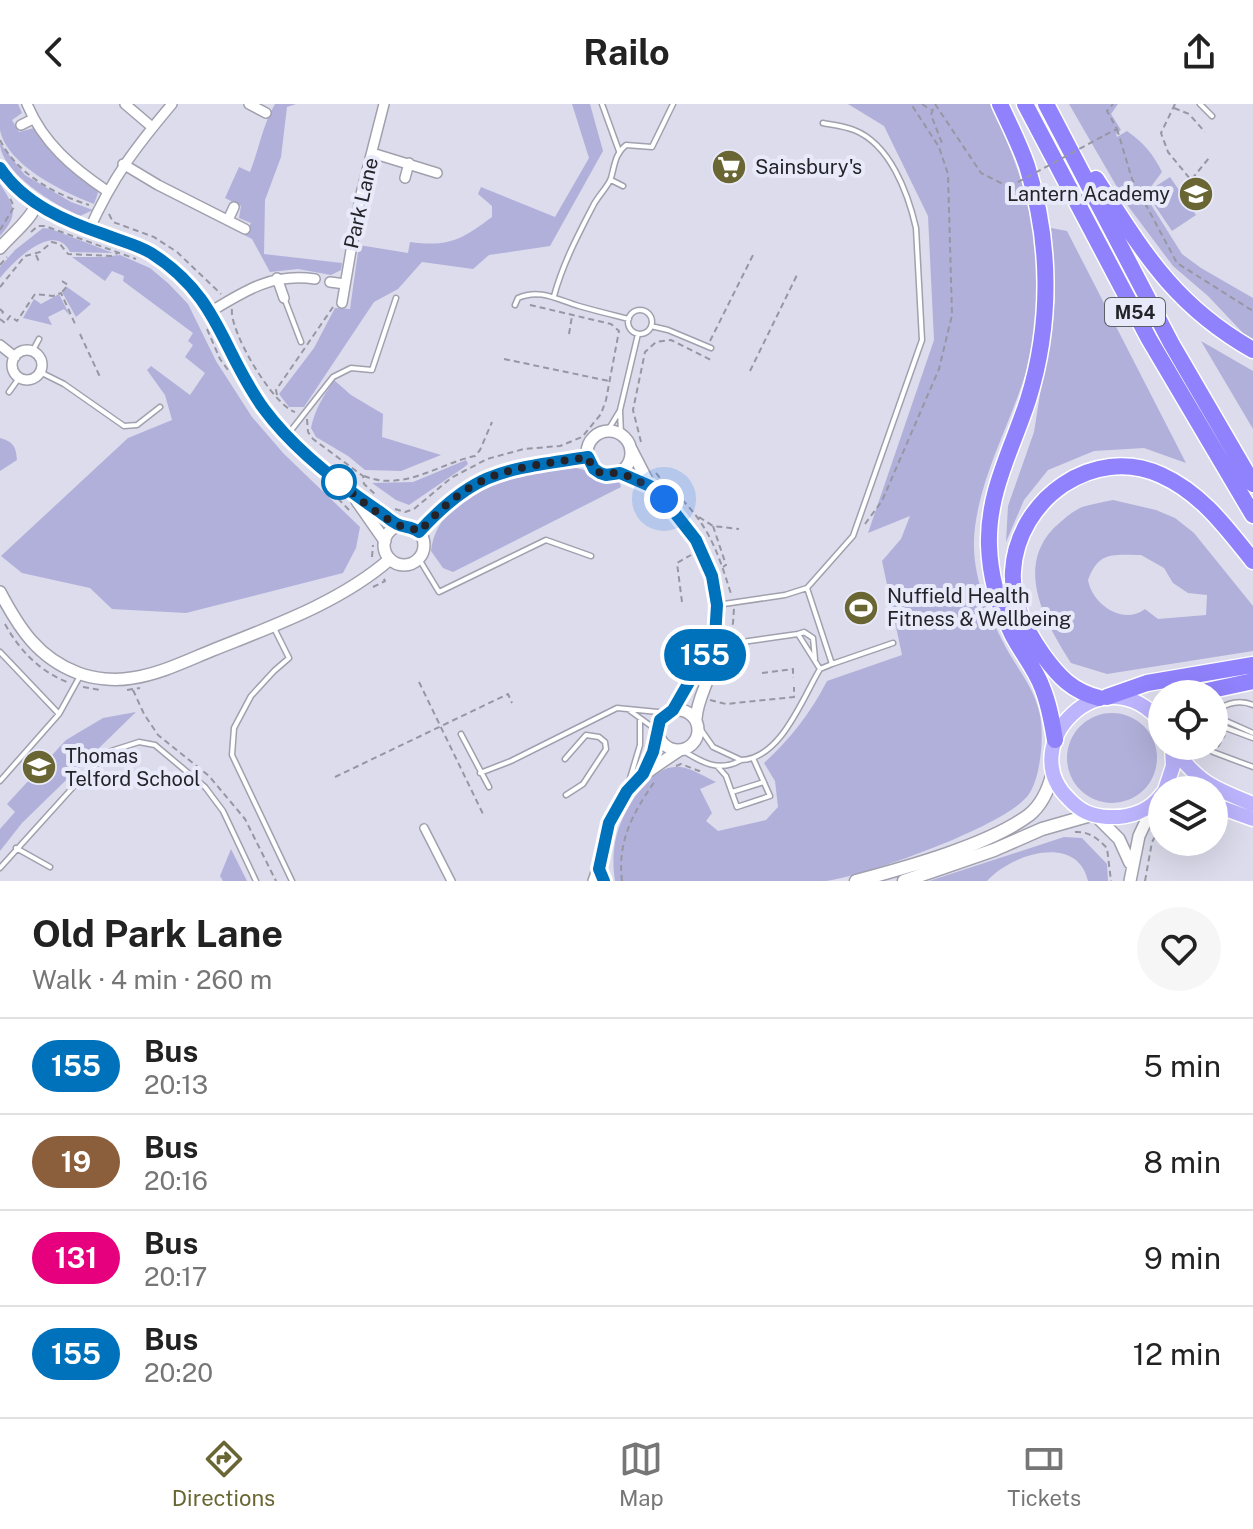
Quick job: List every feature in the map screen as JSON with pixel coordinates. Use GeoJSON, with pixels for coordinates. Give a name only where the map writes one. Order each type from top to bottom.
{"type":"FeatureCollection","features":[{"type":"Feature","properties":{"kind":"highway"},"geometry":{"type":"LineString","coordinates":[[1000,104],[1026,164],[1041,222],[1047,280],[1039,359],[1028,399],[995,487],[989,517],[989,547],[992,577],[1002,611],[1041,683],[1055,740]]}},
{"type":"Feature","properties":{"kind":"highway","name":"M54"},"geometry":{"type":"LineString","coordinates":[[1025,104],[1149,339],[1253,515]]}},
{"type":"Feature","properties":{"kind":"highway","name":"M54"},"geometry":{"type":"LineString","coordinates":[[1046,104],[1171,343],[1253,484]]}},
{"type":"Feature","properties":{"kind":"highway","name":"M54"},"geometry":{"type":"LineString","coordinates":[[1061,133],[1090,170],[1160,274],[1219,330],[1253,350]]}},
{"type":"Feature","properties":{"kind":"highway"},"geometry":{"type":"LineString","coordinates":[[1253,561],[1198,497],[1158,473],[1116,466],[1077,477],[1051,493],[1024,526],[1015,554],[1013,574],[1015,596],[1034,642],[1053,669],[1074,689],[1103,698],[1147,683],[1253,665]]}},
{"type":"Feature","properties":{"kind":"highway"},"geometry":{"type":"LineString","coordinates":[[1228,686],[1253,681]]}},
{"type":"Feature","properties":{"kind":"main road"},"geometry":{"type":"LineString","coordinates":[[856,881],[904,868],[988,837],[1029,814],[1044,797],[1053,772],[1055,740],[1062,725],[1076,709],[1103,698],[1121,697],[1142,704],[1148,710]]}},
{"type":"Feature","properties":{"kind":"main road"},"geometry":{"type":"LineString","coordinates":[[1182,760],[1203,782],[1253,804]]}},
{"type":"Feature","properties":{"kind":"main road"},"geometry":{"type":"LineString","coordinates":[[1053,772],[1064,795],[1094,816]]}},
{"type":"Feature","properties":{"kind":"main road"},"geometry":{"type":"LineString","coordinates":[[904,881],[994,850],[1042,829],[1094,816],[1129,816],[1148,805]]}},
{"type":"Feature","properties":{"kind":"main road"},"geometry":{"type":"LineString","coordinates":[[1228,810],[1253,819]]}},
{"type":"Feature","properties":{"kind":"street"},"geometry":{"type":"LineString","coordinates":[[27,104],[33,119],[59,155],[107,191]]}},
{"type":"Feature","properties":{"kind":"street"},"geometry":{"type":"LineString","coordinates":[[125,104],[152,127]]}},
{"type":"Feature","properties":{"kind":"street"},"geometry":{"type":"LineString","coordinates":[[89,230],[123,164],[172,104]]}},
{"type":"Feature","properties":{"kind":"street"},"geometry":{"type":"LineString","coordinates":[[249,104],[266,113]]}},
{"type":"Feature","properties":{"kind":"street","name":"Park Lane"},"geometry":{"type":"LineString","coordinates":[[342,303],[360,198],[384,104]]}},
{"type":"Feature","properties":{"kind":"street"},"geometry":{"type":"LineString","coordinates":[[21,125],[33,119]]}},
{"type":"Feature","properties":{"kind":"street"},"geometry":{"type":"LineString","coordinates":[[372,153],[437,173]]}},
{"type":"Feature","properties":{"kind":"street"},"geometry":{"type":"LineString","coordinates":[[405,178],[409,163]]}},
{"type":"Feature","properties":{"kind":"street"},"geometry":{"type":"LineString","coordinates":[[123,164],[245,229]]}},
{"type":"Feature","properties":{"kind":"street"},"geometry":{"type":"LineString","coordinates":[[0,168],[36,203],[57,217],[148,251],[177,272],[200,295],[207,316],[264,409],[287,435],[352,494],[399,526]]}},
{"type":"Feature","properties":{"kind":"street"},"geometry":{"type":"LineString","coordinates":[[4,251],[24,230],[24,212],[36,203]]}},
{"type":"Feature","properties":{"kind":"street"},"geometry":{"type":"LineString","coordinates":[[228,220],[234,207]]}},
{"type":"Feature","properties":{"kind":"street"},"geometry":{"type":"LineString","coordinates":[[207,316],[228,301],[277,278],[315,279]]}},
{"type":"Feature","properties":{"kind":"street"},"geometry":{"type":"LineString","coordinates":[[277,278],[284,298]]}},
{"type":"Feature","properties":{"kind":"street"},"geometry":{"type":"LineString","coordinates":[[330,282],[345,284]]}},
{"type":"Feature","properties":{"kind":"street"},"geometry":{"type":"LineString","coordinates":[[0,345],[15,357]]}},
{"type":"Feature","properties":{"kind":"street"},"geometry":{"type":"LineString","coordinates":[[23,351],[32,352],[40,358],[40,372],[31,380],[19,378],[13,370],[15,357],[23,351]]}},
{"type":"Feature","properties":{"kind":"street"},"geometry":{"type":"LineString","coordinates":[[594,881],[609,823],[627,791],[643,774],[695,742],[699,701],[713,663],[717,605],[712,576],[702,553],[685,523],[650,486],[620,473],[606,475],[594,469],[588,457],[590,443],[607,432],[621,435],[636,446],[650,486]]}},
{"type":"Feature","properties":{"kind":"street"},"geometry":{"type":"LineString","coordinates":[[620,473],[636,446]]}},
{"type":"Feature","properties":{"kind":"street"},"geometry":{"type":"LineString","coordinates":[[419,532],[453,497],[475,482],[519,467],[588,457]]}},
{"type":"Feature","properties":{"kind":"street"},"geometry":{"type":"LineString","coordinates":[[352,494],[390,559],[408,564],[419,559],[424,542],[419,532],[410,526],[399,526],[379,539]]}},
{"type":"Feature","properties":{"kind":"street"},"geometry":{"type":"LineString","coordinates":[[0,592],[20,629],[35,647],[55,663],[80,674],[105,679],[131,679],[166,669],[273,626],[334,597],[390,559]]}},
{"type":"Feature","properties":{"kind":"street"},"geometry":{"type":"LineString","coordinates":[[643,774],[660,720],[670,712],[715,637]]}},
{"type":"Feature","properties":{"kind":"street"},"geometry":{"type":"LineString","coordinates":[[670,712],[686,711],[698,723]]}},
{"type":"Feature","properties":{"kind":"street"},"geometry":{"type":"LineString","coordinates":[[658,733],[669,748],[681,750]]}},
{"type":"Feature","properties":{"kind":"street"},"geometry":{"type":"LineString","coordinates":[[1094,816],[1119,839],[1127,851],[1131,868]]}},
{"type":"Feature","properties":{"kind":"street"},"geometry":{"type":"LineString","coordinates":[[1130,881],[1139,836],[1148,820]]}},
{"type":"Feature","properties":{"kind":"street"},"geometry":{"type":"LineString","coordinates":[[424,828],[451,881]]}},
{"type":"Feature","properties":{"kind":"street"},"geometry":{"type":"LineString","coordinates":[[599,869],[604,881]]}},
{"type":"Feature","properties":{"kind":"lane"},"geometry":{"type":"LineString","coordinates":[[602,104],[619,151]]}},
{"type":"Feature","properties":{"kind":"lane"},"geometry":{"type":"LineString","coordinates":[[554,296],[578,236],[602,189],[611,180],[619,151],[626,145],[652,147],[673,104]]}},
{"type":"Feature","properties":{"kind":"lane"},"geometry":{"type":"LineString","coordinates":[[1200,104],[1212,116]]}},
{"type":"Feature","properties":{"kind":"lane"},"geometry":{"type":"LineString","coordinates":[[717,605],[807,588],[853,536],[918,354],[923,328],[912,211],[892,166],[879,146],[856,130],[823,123]]}},
{"type":"Feature","properties":{"kind":"lane"},"geometry":{"type":"LineString","coordinates":[[611,180],[623,186]]}},
{"type":"Feature","properties":{"kind":"lane"},"geometry":{"type":"LineString","coordinates":[[516,304],[518,298],[527,294],[554,296],[575,305],[629,319]]}},
{"type":"Feature","properties":{"kind":"lane"},"geometry":{"type":"LineString","coordinates":[[284,298],[301,342]]}},
{"type":"Feature","properties":{"kind":"lane"},"geometry":{"type":"LineString","coordinates":[[287,435],[333,377],[351,368],[372,370],[396,298]]}},
{"type":"Feature","properties":{"kind":"lane"},"geometry":{"type":"LineString","coordinates":[[637,311],[644,311],[650,316],[651,326],[645,333],[638,334],[629,327],[629,319],[637,311]]}},
{"type":"Feature","properties":{"kind":"lane"},"geometry":{"type":"LineString","coordinates":[[651,326],[710,345]]}},
{"type":"Feature","properties":{"kind":"lane"},"geometry":{"type":"LineString","coordinates":[[621,435],[620,410],[638,334]]}},
{"type":"Feature","properties":{"kind":"lane"},"geometry":{"type":"LineString","coordinates":[[32,352],[39,339]]}},
{"type":"Feature","properties":{"kind":"lane"},"geometry":{"type":"LineString","coordinates":[[40,372],[64,384],[124,426],[137,425],[160,407]]}},
{"type":"Feature","properties":{"kind":"lane"},"geometry":{"type":"LineString","coordinates":[[9,392],[19,378]]}},
{"type":"Feature","properties":{"kind":"lane"},"geometry":{"type":"LineString","coordinates":[[607,432],[620,410]]}},
{"type":"Feature","properties":{"kind":"lane"},"geometry":{"type":"LineString","coordinates":[[419,559],[439,592],[546,540],[591,556]]}},
{"type":"Feature","properties":{"kind":"lane"},"geometry":{"type":"LineString","coordinates":[[807,588],[832,664]]}},
{"type":"Feature","properties":{"kind":"lane"},"geometry":{"type":"LineString","coordinates":[[273,626],[289,658],[251,696],[234,728],[232,755],[292,881]]}},
{"type":"Feature","properties":{"kind":"lane"},"geometry":{"type":"LineString","coordinates":[[742,658],[742,642],[804,632],[813,638],[815,661]]}},
{"type":"Feature","properties":{"kind":"lane"},"geometry":{"type":"LineString","coordinates":[[798,634],[820,669]]}},
{"type":"Feature","properties":{"kind":"lane"},"geometry":{"type":"LineString","coordinates":[[681,750],[718,767],[753,758],[786,729],[820,669],[893,643]]}},
{"type":"Feature","properties":{"kind":"lane"},"geometry":{"type":"LineString","coordinates":[[0,652],[59,714]]}},
{"type":"Feature","properties":{"kind":"lane"},"geometry":{"type":"LineString","coordinates":[[0,781],[59,714],[77,685],[80,674]]}},
{"type":"Feature","properties":{"kind":"lane"},"geometry":{"type":"LineString","coordinates":[[1253,705],[1243,701],[1222,706],[1217,711],[1217,717],[1253,736]]}},
{"type":"Feature","properties":{"kind":"lane"},"geometry":{"type":"LineString","coordinates":[[480,773],[511,761],[617,708],[670,712]]}},
{"type":"Feature","properties":{"kind":"lane"},"geometry":{"type":"LineString","coordinates":[[627,708],[658,733]]}},
{"type":"Feature","properties":{"kind":"lane"},"geometry":{"type":"LineString","coordinates":[[627,791],[640,745],[640,720]]}},
{"type":"Feature","properties":{"kind":"lane"},"geometry":{"type":"LineString","coordinates":[[698,723],[713,747],[741,760]]}},
{"type":"Feature","properties":{"kind":"lane"},"geometry":{"type":"LineString","coordinates":[[1228,729],[1253,736]]}},
{"type":"Feature","properties":{"kind":"lane"},"geometry":{"type":"LineString","coordinates":[[461,734],[489,787]]}},
{"type":"Feature","properties":{"kind":"lane"},"geometry":{"type":"LineString","coordinates":[[565,759],[586,735],[599,737],[605,742],[606,749],[583,784],[566,795]]}},
{"type":"Feature","properties":{"kind":"lane"},"geometry":{"type":"LineString","coordinates":[[0,868],[111,751],[139,742],[155,745],[205,787],[223,811],[256,881]]}},
{"type":"Feature","properties":{"kind":"lane"},"geometry":{"type":"LineString","coordinates":[[718,767],[726,776],[737,807],[770,796],[753,758]]}},
{"type":"Feature","properties":{"kind":"lane"},"geometry":{"type":"LineString","coordinates":[[1228,758],[1253,767]]}},
{"type":"Feature","properties":{"kind":"lane"},"geometry":{"type":"LineString","coordinates":[[732,792],[764,782]]}},
{"type":"Feature","properties":{"kind":"lane"},"geometry":{"type":"LineString","coordinates":[[16,848],[50,867]]}},
{"type":"Feature","properties":{"kind":"path"},"geometry":{"type":"LineString","coordinates":[[922,104],[931,110],[942,143],[939,147]]}},
{"type":"Feature","properties":{"kind":"path"},"geometry":{"type":"LineString","coordinates":[[1113,104],[1107,111],[1117,129],[1132,179],[1177,263],[1253,311]]}},
{"type":"Feature","properties":{"kind":"path"},"geometry":{"type":"LineString","coordinates":[[931,110],[935,106],[981,173],[1009,187],[1117,129]]}},
{"type":"Feature","properties":{"kind":"path"},"geometry":{"type":"LineString","coordinates":[[1205,132],[1189,114],[1174,106],[1161,133],[1168,152],[1191,180],[1209,158]]}},
{"type":"Feature","properties":{"kind":"path"},"geometry":{"type":"LineString","coordinates":[[0,140],[21,169],[46,186],[73,200],[107,211],[113,222],[154,237],[177,252],[228,301],[233,310],[232,321],[259,374],[287,409],[309,421],[308,432],[313,439],[363,476],[392,481],[413,479],[475,456],[492,422]]}},
{"type":"Feature","properties":{"kind":"path"},"geometry":{"type":"LineString","coordinates":[[0,230],[14,207],[9,196]]}},
{"type":"Feature","properties":{"kind":"path"},"geometry":{"type":"LineString","coordinates":[[24,230],[45,226],[147,264]]}},
{"type":"Feature","properties":{"kind":"path"},"geometry":{"type":"LineString","coordinates":[[0,287],[25,256],[35,254],[52,242],[60,244],[68,254],[111,256],[119,253]]}},
{"type":"Feature","properties":{"kind":"path"},"geometry":{"type":"LineString","coordinates":[[0,265],[4,251]]}},
{"type":"Feature","properties":{"kind":"path"},"geometry":{"type":"LineString","coordinates":[[710,345],[754,253]]}},
{"type":"Feature","properties":{"kind":"path"},"geometry":{"type":"LineString","coordinates":[[35,254],[40,264]]}},
{"type":"Feature","properties":{"kind":"path"},"geometry":{"type":"LineString","coordinates":[[750,371],[797,275]]}},
{"type":"Feature","properties":{"kind":"path"},"geometry":{"type":"LineString","coordinates":[[0,309],[3,312],[0,318],[5,323],[10,316],[17,321],[35,294],[53,296],[61,293],[68,285],[62,281]]}},
{"type":"Feature","properties":{"kind":"path"},"geometry":{"type":"LineString","coordinates":[[61,293],[76,326]]}},
{"type":"Feature","properties":{"kind":"path"},"geometry":{"type":"LineString","coordinates":[[387,503],[405,512],[414,509],[451,478],[487,459],[507,452],[572,443],[601,414],[619,331],[611,324],[516,304]]}},
{"type":"Feature","properties":{"kind":"path"},"geometry":{"type":"LineString","coordinates":[[569,334],[575,305]]}},
{"type":"Feature","properties":{"kind":"path"},"geometry":{"type":"LineString","coordinates":[[207,316],[220,359],[229,371]]}},
{"type":"Feature","properties":{"kind":"path"},"geometry":{"type":"LineString","coordinates":[[80,334],[100,377]]}},
{"type":"Feature","properties":{"kind":"path"},"geometry":{"type":"LineString","coordinates":[[636,446],[633,410],[645,352],[656,342],[671,340],[711,360]]}},
{"type":"Feature","properties":{"kind":"path"},"geometry":{"type":"LineString","coordinates":[[504,359],[610,381]]}},
{"type":"Feature","properties":{"kind":"path"},"geometry":{"type":"LineString","coordinates":[[650,464],[666,485]]}},
{"type":"Feature","properties":{"kind":"path"},"geometry":{"type":"LineString","coordinates":[[363,476],[364,484],[379,497]]}},
{"type":"Feature","properties":{"kind":"path"},"geometry":{"type":"LineString","coordinates":[[324,485],[356,517]]}},
{"type":"Feature","properties":{"kind":"path"},"geometry":{"type":"LineString","coordinates":[[672,491],[713,526],[739,529]]}},
{"type":"Feature","properties":{"kind":"path"},"geometry":{"type":"LineString","coordinates":[[699,517],[723,567],[733,603],[735,614],[725,651]]}},
{"type":"Feature","properties":{"kind":"path"},"geometry":{"type":"LineString","coordinates":[[713,526],[726,565],[723,567]]}},
{"type":"Feature","properties":{"kind":"path"},"geometry":{"type":"LineString","coordinates":[[379,539],[370,555],[380,568]]}},
{"type":"Feature","properties":{"kind":"path"},"geometry":{"type":"LineString","coordinates":[[682,602],[677,563],[698,550],[706,555],[716,551]]}},
{"type":"Feature","properties":{"kind":"path"},"geometry":{"type":"LineString","coordinates":[[762,673],[793,669],[799,665]]}},
{"type":"Feature","properties":{"kind":"path"},"geometry":{"type":"LineString","coordinates":[[793,669],[793,678]]}},
{"type":"Feature","properties":{"kind":"path"},"geometry":{"type":"LineString","coordinates":[[419,682],[483,814]]}},
{"type":"Feature","properties":{"kind":"path"},"geometry":{"type":"LineString","coordinates":[[707,709],[709,698],[726,704],[794,697],[794,687]]}},
{"type":"Feature","properties":{"kind":"path"},"geometry":{"type":"LineString","coordinates":[[335,777],[508,694],[512,703]]}},
{"type":"Feature","properties":{"kind":"path"},"geometry":{"type":"LineString","coordinates":[[668,767],[681,764],[699,771],[703,762]]}},
{"type":"Feature","properties":{"kind":"path"},"geometry":{"type":"LineString","coordinates":[[622,881],[622,845],[631,819],[660,774]]}},
{"type":"Feature","properties":{"kind":"path"},"geometry":{"type":"LineString","coordinates":[[1072,833],[1083,832],[1097,838],[1107,848],[1111,881]]}},
{"type":"Feature","properties":{"kind":"path"},"geometry":{"type":"LineString","coordinates":[[244,855],[259,848]]}},
{"type":"Feature","properties":{"kind":"path"},"geometry":{"type":"LineString","coordinates":[[1145,881],[1149,856]]}},
{"type":"Feature","properties":{"kind":"shaded area"},"geometry":{"type":"Polygon","coordinates":[[[0,104],[18,104],[22,113],[12,120],[19,132],[34,128],[50,151],[96,187],[98,193],[94,204],[52,185],[13,155],[0,130],[0,104]]]}},
{"type":"Feature","properties":{"kind":"shaded area"},"geometry":{"type":"Polygon","coordinates":[[[275,104],[296,104],[287,107],[281,157],[265,200],[264,254],[342,263],[341,270],[331,275],[298,269],[270,272],[252,239],[244,235],[251,223],[239,218],[241,206],[225,198],[239,167],[250,172],[275,104]]]}},
{"type":"Feature","properties":{"kind":"shaded area"},"geometry":{"type":"Polygon","coordinates":[[[572,104],[590,104],[603,151],[550,246],[489,255],[473,269],[422,262],[398,289],[374,302],[304,407],[289,407],[279,394],[314,348],[335,308],[350,309],[359,245],[408,253],[410,242],[445,242],[463,236],[492,217],[492,206],[478,194],[481,187],[555,217],[589,158],[572,104]]]}},
{"type":"Feature","properties":{"kind":"shaded area"},"geometry":{"type":"Polygon","coordinates":[[[848,104],[990,104],[1005,136],[1027,201],[1039,268],[1035,337],[1020,392],[984,487],[974,543],[978,576],[987,608],[1037,703],[1042,742],[1036,777],[1029,794],[994,820],[935,847],[845,877],[826,881],[615,881],[614,853],[618,832],[629,806],[652,778],[671,767],[681,767],[716,782],[700,789],[712,813],[706,821],[718,831],[766,820],[778,807],[775,781],[764,763],[799,725],[827,681],[902,655],[882,561],[901,539],[910,516],[868,533],[934,340],[928,216],[884,126],[848,104]]]}},
{"type":"Feature","properties":{"kind":"shaded area"},"geometry":{"type":"Polygon","coordinates":[[[1069,104],[1118,104],[1111,114],[1121,130],[1117,137],[1127,131],[1133,135],[1148,149],[1162,172],[1147,192],[1170,177],[1196,215],[1172,231],[1145,195],[1182,254],[1253,298],[1253,340],[1173,266],[1128,206],[1069,104]]]}},
{"type":"Feature","properties":{"kind":"shaded area"},"geometry":{"type":"Polygon","coordinates":[[[0,143],[25,175],[71,202],[93,210],[80,216],[31,187],[9,165],[0,143]]]}},
{"type":"Feature","properties":{"kind":"shaded area"},"geometry":{"type":"Polygon","coordinates":[[[0,184],[13,210],[10,222],[0,236],[0,184]]]}},
{"type":"Feature","properties":{"kind":"shaded area"},"geometry":{"type":"Polygon","coordinates":[[[43,228],[113,253],[70,252],[63,243],[54,240],[44,242],[24,254],[0,278],[0,267],[15,250],[43,228]]]}},
{"type":"Feature","properties":{"kind":"shaded area"},"geometry":{"type":"Polygon","coordinates":[[[1051,228],[1067,231],[1186,463],[1144,448],[1094,451],[1048,470],[1024,500],[1006,542],[1008,506],[1034,432],[1055,300],[1051,228]]]}},
{"type":"Feature","properties":{"kind":"shaded area"},"geometry":{"type":"Polygon","coordinates":[[[120,255],[150,268],[188,304],[216,361],[252,417],[284,454],[360,527],[356,548],[343,573],[186,613],[112,609],[90,588],[22,573],[1,556],[128,438],[172,420],[165,395],[147,370],[151,366],[190,395],[205,373],[185,357],[193,345],[188,341],[193,333],[123,281],[124,276],[112,271],[105,281],[72,257],[120,255]]]}},
{"type":"Feature","properties":{"kind":"shaded area"},"geometry":{"type":"Polygon","coordinates":[[[67,287],[91,304],[76,317],[62,292],[67,287]]]}},
{"type":"Feature","properties":{"kind":"shaded area"},"geometry":{"type":"Polygon","coordinates":[[[59,294],[70,316],[64,309],[48,317],[52,325],[23,318],[34,299],[41,304],[59,294]]]}},
{"type":"Feature","properties":{"kind":"shaded area"},"geometry":{"type":"Polygon","coordinates":[[[1201,341],[1253,371],[1253,429],[1201,341]]]}},
{"type":"Feature","properties":{"kind":"shaded area"},"geometry":{"type":"Polygon","coordinates":[[[334,380],[351,395],[383,414],[382,437],[441,455],[401,471],[365,470],[316,437],[311,428],[313,421],[334,380]]]}},
{"type":"Feature","properties":{"kind":"shaded area"},"geometry":{"type":"Polygon","coordinates":[[[0,438],[13,446],[17,460],[0,471],[0,438]]]}},
{"type":"Feature","properties":{"kind":"shaded area"},"geometry":{"type":"Polygon","coordinates":[[[466,460],[468,464],[463,468],[409,505],[372,483],[413,482],[466,460]]]}},
{"type":"Feature","properties":{"kind":"shaded area"},"geometry":{"type":"Polygon","coordinates":[[[570,467],[619,480],[621,487],[453,572],[443,568],[431,551],[442,521],[480,488],[526,471],[570,467]]]}},
{"type":"Feature","properties":{"kind":"shaded area"},"geometry":{"type":"Polygon","coordinates":[[[1113,500],[1156,510],[1175,518],[1194,533],[1253,606],[1253,651],[1107,674],[1071,663],[1053,632],[1039,598],[1035,580],[1036,563],[1041,546],[1062,521],[1082,507],[1113,500]],[[1114,555],[1102,559],[1088,580],[1102,604],[1118,614],[1136,614],[1145,609],[1158,619],[1206,615],[1207,595],[1188,593],[1173,583],[1164,568],[1141,555],[1114,555]]]}},
{"type":"Feature","properties":{"kind":"shaded area"},"geometry":{"type":"Polygon","coordinates":[[[136,712],[22,823],[0,851],[0,829],[15,812],[7,804],[66,740],[103,718],[136,712]]]}},
{"type":"Feature","properties":{"kind":"shaded area"},"geometry":{"type":"Polygon","coordinates":[[[1112,713],[1129,716],[1148,732],[1148,760],[1157,760],[1154,775],[1148,776],[1144,790],[1129,800],[1112,803],[1095,800],[1080,790],[1070,775],[1067,758],[1070,741],[1080,726],[1095,716],[1112,713]]]}},
{"type":"Feature","properties":{"kind":"shaded area"},"geometry":{"type":"Polygon","coordinates":[[[1064,837],[1082,838],[1107,864],[1108,881],[1088,881],[1081,866],[1071,857],[1042,853],[1011,863],[987,881],[929,881],[1064,837]]]}},
{"type":"Feature","properties":{"kind":"shaded area"},"geometry":{"type":"Polygon","coordinates":[[[231,849],[247,881],[223,881],[220,876],[231,849]]]}},
{"type":"Feature","properties":{"kind":"bus line","name":"155"},"geometry":{"type":"LineString","coordinates":[[0,168],[36,203],[57,217],[148,251],[177,272],[200,295],[264,409],[287,435],[352,494],[399,526],[410,526],[419,532],[453,497],[475,482],[519,467],[588,457],[600,473],[620,473],[650,486],[685,523],[712,576],[717,605],[715,637],[673,710],[660,720],[659,735],[643,774],[616,807],[602,847],[599,869],[604,881]]}},
{"type":"Feature","properties":{"kind":"place","name":"Sainsbury's"},"geometry":{"type":"Point","coordinates":[729,167]}},
{"type":"Feature","properties":{"kind":"place","name":"Lantern Academy"},"geometry":{"type":"Point","coordinates":[1196,194]}},
{"type":"Feature","properties":{"kind":"place","name":"Nuffield Health Fitness & Wellbeing"},"geometry":{"type":"Point","coordinates":[861,608]}},
{"type":"Feature","properties":{"kind":"place","name":"Thomas Telford School"},"geometry":{"type":"Point","coordinates":[39,767]}},
{"type":"Feature","properties":{"kind":"route"},"geometry":{"type":"LineString","coordinates":[[339,482],[330,473],[352,494],[399,526],[410,526],[419,532],[453,497],[475,482],[540,463],[588,457],[600,473],[620,473],[650,486],[664,499]]}}]}
